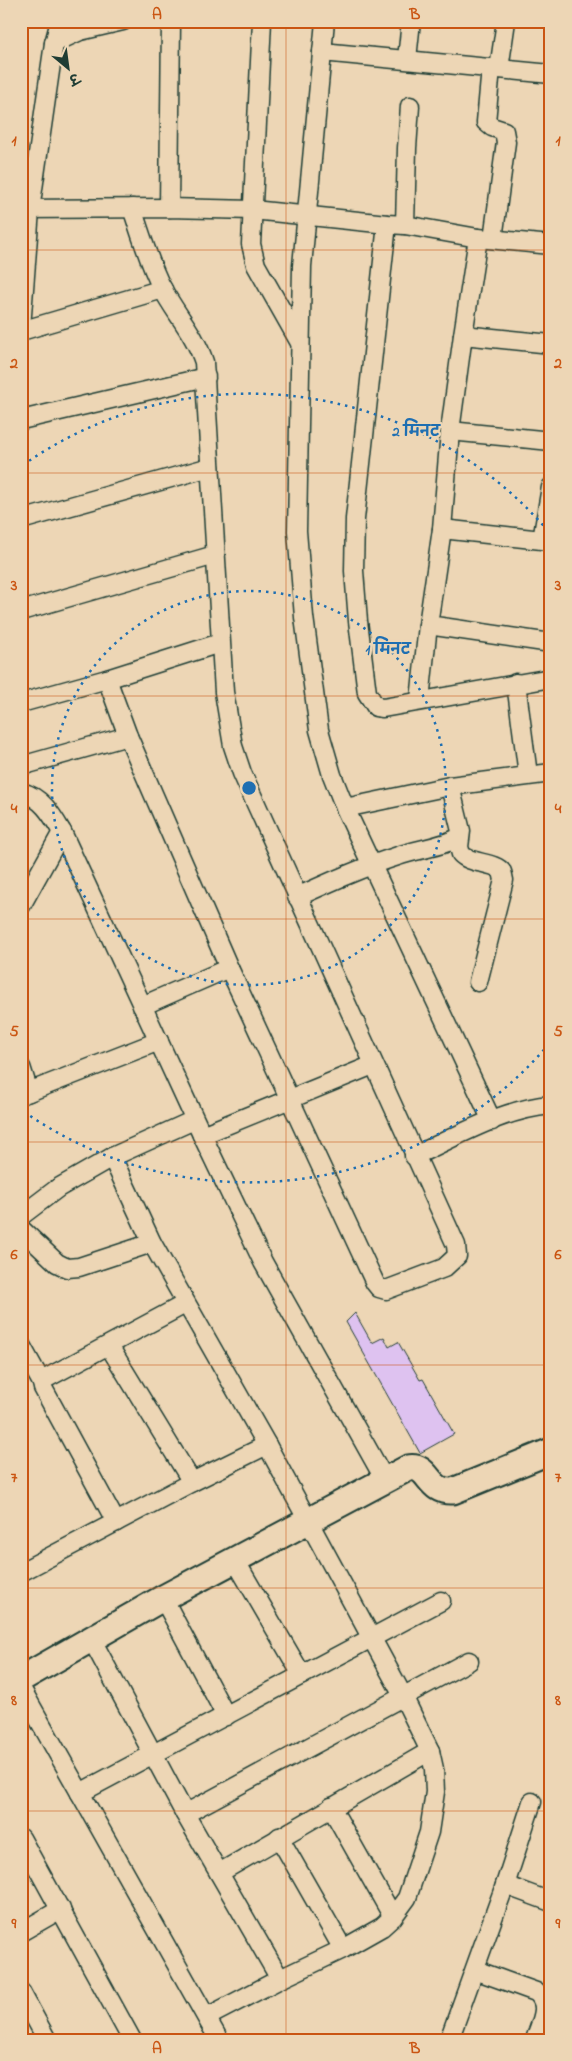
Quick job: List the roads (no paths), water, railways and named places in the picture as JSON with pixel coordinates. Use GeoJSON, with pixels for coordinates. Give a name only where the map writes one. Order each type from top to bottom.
{"type":"FeatureCollection","features":[{"type":"Feature","properties":{"kind":"street"},"geometry":{"type":"LineString","coordinates":[[60,21],[54,43],[26,209],[21,329],[163,289]]}},
{"type":"Feature","properties":{"kind":"street"},"geometry":{"type":"LineString","coordinates":[[54,43],[80,31],[123,21]]}},
{"type":"Feature","properties":{"kind":"street"},"geometry":{"type":"LineString","coordinates":[[169,208],[171,21]]}},
{"type":"Feature","properties":{"kind":"street"},"geometry":{"type":"LineString","coordinates":[[262,21],[253,210],[253,256],[256,265],[299,342]]}},
{"type":"Feature","properties":{"kind":"street"},"geometry":{"type":"LineString","coordinates":[[325,21],[302,266],[299,342],[297,531],[304,617],[319,730],[332,775],[346,808],[492,1121]]}},
{"type":"Feature","properties":{"kind":"street"},"geometry":{"type":"LineString","coordinates":[[406,59],[411,21]]}},
{"type":"Feature","properties":{"kind":"street"},"geometry":{"type":"LineString","coordinates":[[420,700],[428,625],[442,529],[450,431],[463,335],[506,142],[504,131],[488,125],[486,122],[495,68],[506,21]]}},
{"type":"Feature","properties":{"kind":"street"},"geometry":{"type":"LineString","coordinates":[[322,52],[551,74]]}},
{"type":"Feature","properties":{"kind":"street"},"geometry":{"type":"LineString","coordinates":[[405,225],[410,106]]}},
{"type":"Feature","properties":{"kind":"street"},"geometry":{"type":"LineString","coordinates":[[107,679],[128,736],[229,968],[375,1283],[379,1288],[386,1290],[444,1268],[456,1256],[456,1245],[414,1156],[242,773],[233,746],[227,711],[220,643],[204,362],[200,349],[163,289],[132,208]]}},
{"type":"Feature","properties":{"kind":"street"},"geometry":{"type":"LineString","coordinates":[[26,209],[169,208],[253,210],[405,225],[486,238],[551,245]]}},
{"type":"Feature","properties":{"kind":"street"},"geometry":{"type":"LineString","coordinates":[[387,224],[355,519],[354,572],[366,693],[376,707],[383,708],[551,678]]}},
{"type":"Feature","properties":{"kind":"street"},"geometry":{"type":"LineString","coordinates":[[463,335],[551,344]]}},
{"type":"Feature","properties":{"kind":"street"},"geometry":{"type":"LineString","coordinates":[[21,420],[206,377]]}},
{"type":"Feature","properties":{"kind":"street"},"geometry":{"type":"LineString","coordinates":[[450,431],[551,441]]}},
{"type":"Feature","properties":{"kind":"street"},"geometry":{"type":"LineString","coordinates":[[21,520],[210,467]]}},
{"type":"Feature","properties":{"kind":"street"},"geometry":{"type":"LineString","coordinates":[[442,529],[546,540],[551,487]]}},
{"type":"Feature","properties":{"kind":"street"},"geometry":{"type":"LineString","coordinates":[[21,611],[216,556]]}},
{"type":"Feature","properties":{"kind":"street"},"geometry":{"type":"LineString","coordinates":[[428,625],[551,643]]}},
{"type":"Feature","properties":{"kind":"street"},"geometry":{"type":"LineString","coordinates":[[21,703],[107,679],[220,643]]}},
{"type":"Feature","properties":{"kind":"street"},"geometry":{"type":"LineString","coordinates":[[516,683],[528,775]]}},
{"type":"Feature","properties":{"kind":"street"},"geometry":{"type":"LineString","coordinates":[[21,766],[128,736]]}},
{"type":"Feature","properties":{"kind":"street"},"geometry":{"type":"LineString","coordinates":[[346,808],[450,786],[551,773]]}},
{"type":"Feature","properties":{"kind":"street"},"geometry":{"type":"LineString","coordinates":[[450,786],[461,831],[459,847],[464,857],[497,868],[502,872],[504,880],[478,982]]}},
{"type":"Feature","properties":{"kind":"street"},"geometry":{"type":"LineString","coordinates":[[21,792],[41,802],[62,832],[198,1127],[263,1262],[385,1480]]}},
{"type":"Feature","properties":{"kind":"street"},"geometry":{"type":"LineString","coordinates":[[21,906],[62,832]]}},
{"type":"Feature","properties":{"kind":"street"},"geometry":{"type":"LineString","coordinates":[[297,896],[372,865],[418,849],[454,840],[460,836]]}},
{"type":"Feature","properties":{"kind":"street"},"geometry":{"type":"LineString","coordinates":[[142,1006],[229,968]]}},
{"type":"Feature","properties":{"kind":"street"},"geometry":{"type":"LineString","coordinates":[[21,1067],[25,1094],[158,1040]]}},
{"type":"Feature","properties":{"kind":"street"},"geometry":{"type":"LineString","coordinates":[[21,1216],[58,1188],[112,1157],[290,1098],[373,1064]]}},
{"type":"Feature","properties":{"kind":"street"},"geometry":{"type":"LineString","coordinates":[[414,1156],[492,1121],[531,1107],[551,1105]]}},
{"type":"Feature","properties":{"kind":"street"},"geometry":{"type":"LineString","coordinates":[[112,1157],[152,1243],[185,1304],[267,1445],[403,1696],[430,1751],[434,1769],[435,1792],[429,1832],[407,1898],[393,1918],[382,1927],[343,1949],[207,2017]]}},
{"type":"Feature","properties":{"kind":"street"},"geometry":{"type":"LineString","coordinates":[[21,1229],[57,1263],[67,1268],[79,1267],[152,1243]]}},
{"type":"Feature","properties":{"kind":"street"},"geometry":{"type":"LineString","coordinates":[[42,1383],[45,1379],[185,1304]]}},
{"type":"Feature","properties":{"kind":"street"},"geometry":{"type":"LineString","coordinates":[[21,1345],[116,1522]]}},
{"type":"Feature","properties":{"kind":"street"},"geometry":{"type":"LineString","coordinates":[[109,1346],[192,1482]]}},
{"type":"Feature","properties":{"kind":"street"},"geometry":{"type":"LineString","coordinates":[[21,1572],[192,1482],[267,1445]]}},
{"type":"Feature","properties":{"kind":"street"},"geometry":{"type":"LineString","coordinates":[[21,1679],[163,1598],[408,1468],[421,1469],[436,1487],[444,1492],[453,1491],[551,1451]]}},
{"type":"Feature","properties":{"kind":"street"},"geometry":{"type":"LineString","coordinates":[[234,1560],[302,1674]]}},
{"type":"Feature","properties":{"kind":"street"},"geometry":{"type":"LineString","coordinates":[[163,1598],[226,1716]]}},
{"type":"Feature","properties":{"kind":"street"},"geometry":{"type":"LineString","coordinates":[[80,1793],[441,1601]]}},
{"type":"Feature","properties":{"kind":"street"},"geometry":{"type":"LineString","coordinates":[[92,1640],[185,1814],[280,1979]]}},
{"type":"Feature","properties":{"kind":"street"},"geometry":{"type":"LineString","coordinates":[[185,1814],[469,1662]]}},
{"type":"Feature","properties":{"kind":"street"},"geometry":{"type":"LineString","coordinates":[[21,1688],[219,2040]]}},
{"type":"Feature","properties":{"kind":"street"},"geometry":{"type":"LineString","coordinates":[[219,1873],[430,1751]]}},
{"type":"Feature","properties":{"kind":"street"},"geometry":{"type":"LineString","coordinates":[[449,2040],[505,1885],[532,1802]]}},
{"type":"Feature","properties":{"kind":"street"},"geometry":{"type":"LineString","coordinates":[[331,1808],[393,1918]]}},
{"type":"Feature","properties":{"kind":"street"},"geometry":{"type":"LineString","coordinates":[[279,1837],[343,1949]]}},
{"type":"Feature","properties":{"kind":"street"},"geometry":{"type":"LineString","coordinates":[[21,1838],[132,2040]]}},
{"type":"Feature","properties":{"kind":"street"},"geometry":{"type":"LineString","coordinates":[[505,1885],[551,1902]]}},
{"type":"Feature","properties":{"kind":"street"},"geometry":{"type":"LineString","coordinates":[[21,1932],[61,1909]]}},
{"type":"Feature","properties":{"kind":"street"},"geometry":{"type":"LineString","coordinates":[[475,1970],[536,1992],[543,1997],[545,2006],[535,2040]]}},
{"type":"Feature","properties":{"kind":"street"},"geometry":{"type":"LineString","coordinates":[[21,1992],[47,2040]]}}]}
